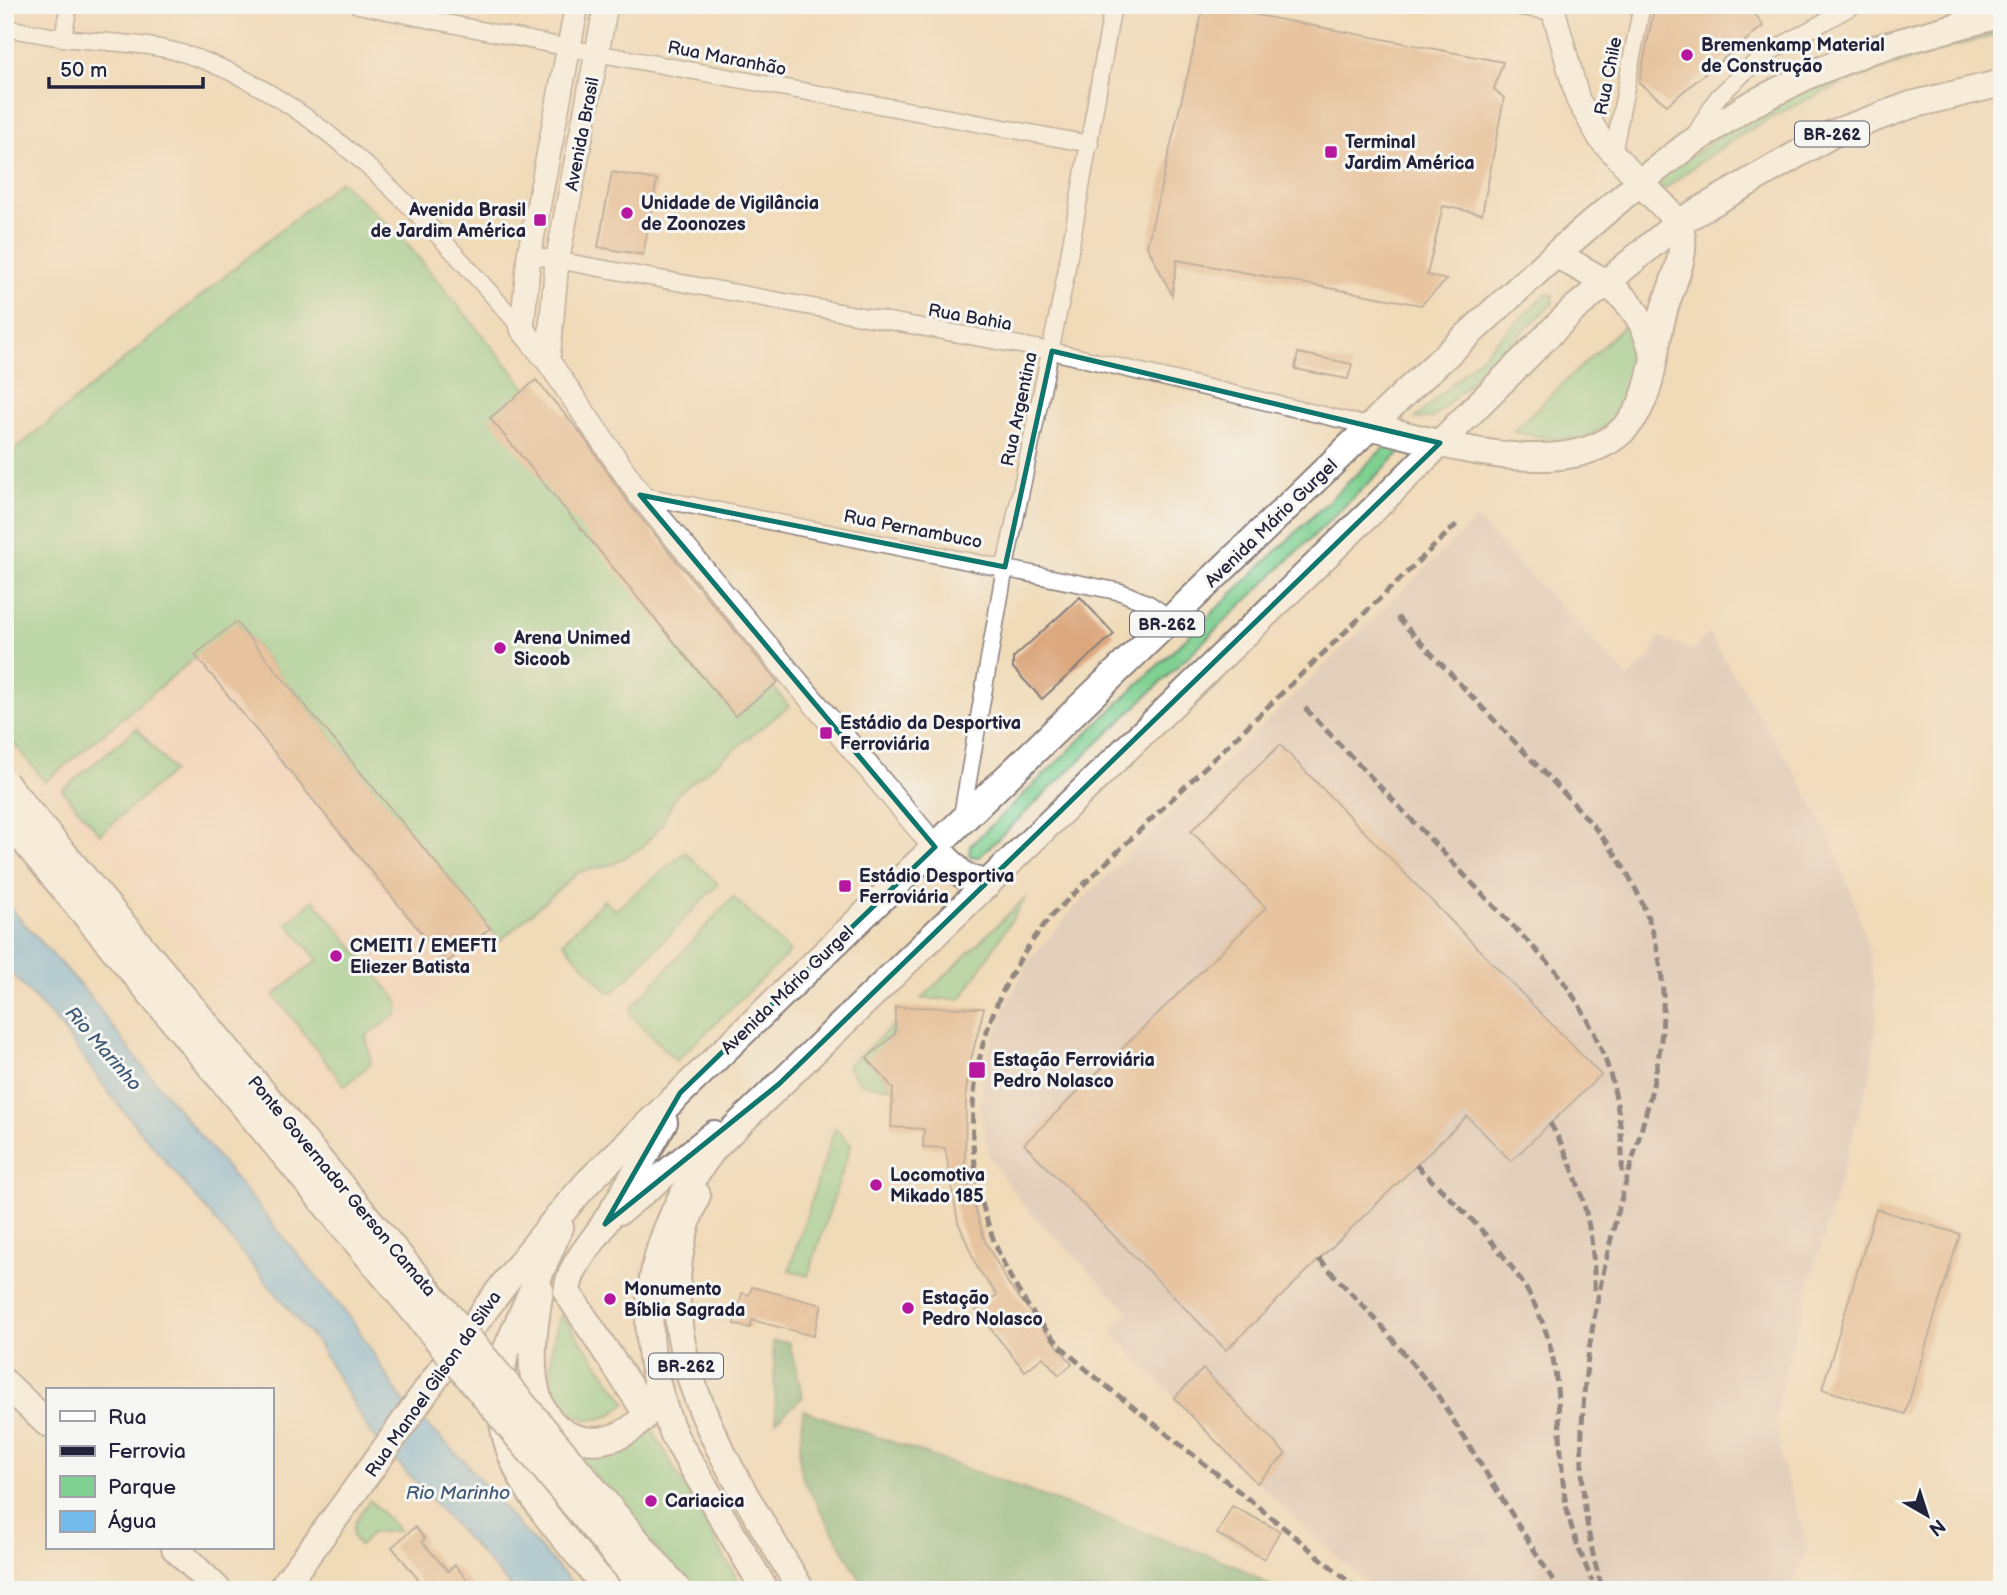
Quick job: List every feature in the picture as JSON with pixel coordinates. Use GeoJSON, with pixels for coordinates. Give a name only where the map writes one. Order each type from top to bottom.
{"type":"FeatureCollection","features":[{"type":"Feature","properties":{"kind":"main road","name":"Avenida Mário Gurgel"},"geometry":{"type":"LineString","coordinates":[[589,1181],[1171,619],[1556,254],[1640,182],[1688,145],[1746,107],[1809,75],[1871,50],[1992,16]]}},
{"type":"Feature","properties":{"kind":"main road","name":"BR-262"},"geometry":{"type":"LineString","coordinates":[[801,1590],[707,1426],[687,1374],[681,1348],[678,1290],[685,1230],[706,1173],[734,1126],[987,885],[1604,284],[1678,223],[1835,133],[1911,105],[2002,83]]}},
{"type":"Feature","properties":{"kind":"main road"},"geometry":{"type":"LineString","coordinates":[[1373,427],[1502,456],[1548,457],[1579,453],[1604,443],[1625,428],[1642,404],[1667,298],[1680,261],[1681,240],[1678,223],[1640,182]]}},
{"type":"Feature","properties":{"kind":"main road"},"geometry":{"type":"LineString","coordinates":[[1556,254],[1626,299],[1638,313],[1653,353]]}},
{"type":"Feature","properties":{"kind":"main road","name":"Ponte Governador Gerson Camata"},"geometry":{"type":"LineString","coordinates":[[5,783],[678,1590]]}},
{"type":"Feature","properties":{"kind":"main road","name":"Ponte Governador Gerson Camata"},"geometry":{"type":"LineString","coordinates":[[5,818],[645,1590]]}},
{"type":"Feature","properties":{"kind":"main road"},"geometry":{"type":"LineString","coordinates":[[935,847],[963,875],[987,885]]}},
{"type":"Feature","properties":{"kind":"main road"},"geometry":{"type":"LineString","coordinates":[[655,1393],[640,1403],[567,1292],[570,1276],[579,1258],[605,1224],[680,1093]]}},
{"type":"Feature","properties":{"kind":"main road"},"geometry":{"type":"LineString","coordinates":[[605,1224],[694,1148],[757,1105]]}},
{"type":"Feature","properties":{"kind":"main road"},"geometry":{"type":"LineString","coordinates":[[734,1126],[687,1186],[660,1247],[649,1302],[649,1331],[655,1393],[676,1437],[765,1590]]}},
{"type":"Feature","properties":{"kind":"main road","name":"BR-262"},"geometry":{"type":"LineString","coordinates":[[589,1181],[562,1225],[512,1332],[500,1375],[499,1398],[505,1443],[522,1483],[608,1590]]}},
{"type":"Feature","properties":{"kind":"main road","name":"Rua Manoel Gilson da Silva"},"geometry":{"type":"LineString","coordinates":[[280,1590],[358,1488],[521,1261],[589,1181]]}},
{"type":"Feature","properties":{"kind":"main road"},"geometry":{"type":"LineString","coordinates":[[544,1265],[535,1320],[534,1370],[540,1403],[552,1423],[572,1437],[607,1441],[631,1430],[641,1421],[655,1393]]}},
{"type":"Feature","properties":{"kind":"main road"},"geometry":{"type":"LineString","coordinates":[[5,1383],[46,1422]]}},
{"type":"Feature","properties":{"kind":"main road"},"geometry":{"type":"LineString","coordinates":[[177,1550],[218,1590]]}},
{"type":"Feature","properties":{"kind":"street"},"geometry":{"type":"LineString","coordinates":[[63,38],[69,5]]}},
{"type":"Feature","properties":{"kind":"street","name":"Rua Maranhão"},"geometry":{"type":"LineString","coordinates":[[358,5],[569,48],[1090,145]]}},
{"type":"Feature","properties":{"kind":"street","name":"Avenida Brasil"},"geometry":{"type":"LineString","coordinates":[[522,330],[529,255],[577,5]]}},
{"type":"Feature","properties":{"kind":"street","name":"Avenida Brasil"},"geometry":{"type":"LineString","coordinates":[[548,361],[557,262],[606,5]]}},
{"type":"Feature","properties":{"kind":"street","name":"Rua Argentina"},"geometry":{"type":"LineString","coordinates":[[961,821],[1005,567],[1052,351],[1113,5]]}},
{"type":"Feature","properties":{"kind":"street"},"geometry":{"type":"LineString","coordinates":[[1508,5],[1553,9],[1578,100],[1590,123],[1613,154],[1640,182]]}},
{"type":"Feature","properties":{"kind":"street","name":"Rua Chile"},"geometry":{"type":"LineString","coordinates":[[1613,154],[1642,5]]}},
{"type":"Feature","properties":{"kind":"street"},"geometry":{"type":"LineString","coordinates":[[1688,145],[1718,97],[1761,57],[1854,5]]}},
{"type":"Feature","properties":{"kind":"street"},"geometry":{"type":"LineString","coordinates":[[1957,5],[1992,16]]}},
{"type":"Feature","properties":{"kind":"street"},"geometry":{"type":"LineString","coordinates":[[5,28],[63,38],[136,43],[192,56],[244,78],[297,108],[446,243],[522,330],[548,361],[640,495],[935,847]]}},
{"type":"Feature","properties":{"kind":"street"},"geometry":{"type":"LineString","coordinates":[[529,255],[557,262]]}},
{"type":"Feature","properties":{"kind":"street","name":"Rua Bahia"},"geometry":{"type":"LineString","coordinates":[[557,262],[1052,351],[1373,427]]}},
{"type":"Feature","properties":{"kind":"street","name":"Rua Pernambuco"},"geometry":{"type":"LineString","coordinates":[[640,495],[1121,592],[1149,604],[1171,619]]}},
{"type":"Feature","properties":{"kind":"highlighted area"},"geometry":{"type":"Polygon","coordinates":[[[1052,351],[1440,443],[779,1084],[605,1224],[680,1093],[935,847],[640,495],[1005,567],[1052,351]]]}},
{"type":"Feature","properties":{"kind":"shaded area"},"geometry":{"type":"Polygon","coordinates":[[[1476,519],[1628,677],[1650,658],[1660,637],[1692,650],[1709,634],[1799,779],[1829,837],[1853,898],[1870,953],[1877,1014],[1871,1073],[1780,1385],[1775,1422],[1781,1459],[1808,1547],[1790,1590],[1374,1590],[1257,1483],[1111,1331],[1129,1312],[1021,1202],[989,1157],[980,1106],[989,1051],[1007,1003],[1028,962],[1079,903],[1476,519]]]}},
{"type":"Feature","properties":{"kind":"shaded area","name":"CMEITI / EMEFTI Eliezer Batista"},"geometry":{"type":"Polygon","coordinates":[[[236,622],[500,941],[345,1086],[475,1232],[442,1262],[45,782],[236,622]]]}},
{"type":"Feature","properties":{"kind":"green space"},"geometry":{"type":"Polygon","coordinates":[[[2002,19],[2002,34],[1911,59],[1824,92],[1741,135],[1664,190],[1656,179],[1798,85],[2002,19]]]}},
{"type":"Feature","properties":{"kind":"green space"},"geometry":{"type":"Polygon","coordinates":[[[340,181],[403,239],[789,706],[676,795],[661,826],[641,848],[613,864],[577,873],[500,941],[237,623],[45,782],[5,732],[5,458],[340,181]]]}},
{"type":"Feature","properties":{"kind":"green space"},"geometry":{"type":"Polygon","coordinates":[[[1547,293],[1553,295],[1553,303],[1433,418],[1415,419],[1547,293]]]}},
{"type":"Feature","properties":{"kind":"green space"},"geometry":{"type":"Polygon","coordinates":[[[1630,320],[1637,328],[1635,361],[1628,393],[1613,420],[1600,430],[1575,438],[1548,438],[1512,432],[1630,320]]]}},
{"type":"Feature","properties":{"kind":"green space"},"geometry":{"type":"Polygon","coordinates":[[[1391,441],[1409,444],[979,857],[969,856],[970,846],[1391,441]]]}},
{"type":"Feature","properties":{"kind":"green space"},"geometry":{"type":"Polygon","coordinates":[[[137,728],[173,771],[100,834],[62,790],[137,728]]]}},
{"type":"Feature","properties":{"kind":"green space"},"geometry":{"type":"Polygon","coordinates":[[[685,852],[718,884],[622,984],[613,992],[608,992],[563,942],[604,900],[615,910],[685,852]]]}},
{"type":"Feature","properties":{"kind":"green space"},"geometry":{"type":"Polygon","coordinates":[[[1027,896],[961,999],[921,999],[1027,896]]]}},
{"type":"Feature","properties":{"kind":"green space"},"geometry":{"type":"Polygon","coordinates":[[[733,897],[790,952],[676,1061],[631,1015],[631,1008],[733,897]]]}},
{"type":"Feature","properties":{"kind":"green space"},"geometry":{"type":"Polygon","coordinates":[[[314,900],[399,1002],[397,1014],[366,1036],[371,1063],[345,1086],[274,995],[318,960],[287,923],[314,900]]]}},
{"type":"Feature","properties":{"kind":"green space"},"geometry":{"type":"Polygon","coordinates":[[[895,1024],[895,1034],[868,1058],[893,1088],[861,1084],[847,1066],[895,1024]]]}},
{"type":"Feature","properties":{"kind":"green space"},"geometry":{"type":"Polygon","coordinates":[[[835,1128],[851,1145],[808,1276],[789,1270],[835,1128]]]}},
{"type":"Feature","properties":{"kind":"green space"},"geometry":{"type":"Polygon","coordinates":[[[561,1314],[626,1402],[604,1418],[581,1417],[571,1412],[556,1392],[552,1378],[551,1354],[561,1314]]]}},
{"type":"Feature","properties":{"kind":"green space"},"geometry":{"type":"Polygon","coordinates":[[[773,1341],[789,1342],[803,1397],[776,1421],[773,1341]]]}},
{"type":"Feature","properties":{"kind":"green space"},"geometry":{"type":"Polygon","coordinates":[[[803,1410],[1235,1565],[1277,1590],[866,1590],[803,1479],[799,1458],[803,1410]]]}},
{"type":"Feature","properties":{"kind":"green space"},"geometry":{"type":"Polygon","coordinates":[[[652,1429],[743,1590],[691,1590],[577,1454],[598,1455],[618,1451],[636,1442],[652,1429]]]}},
{"type":"Feature","properties":{"kind":"green space"},"geometry":{"type":"Polygon","coordinates":[[[370,1500],[399,1531],[371,1533],[360,1546],[355,1541],[353,1529],[370,1500]]]}},
{"type":"Feature","properties":{"kind":"water","name":"Rio Marinho"},"geometry":{"type":"Polygon","coordinates":[[[5,902],[87,993],[135,1057],[354,1323],[402,1400],[466,1463],[516,1523],[579,1590],[514,1590],[371,1434],[318,1344],[112,1097],[60,1026],[5,966],[5,902]]]}},
{"type":"Feature","properties":{"kind":"building","name":"Terminal Jardim América"},"geometry":{"type":"Polygon","coordinates":[[[1204,5],[1503,62],[1494,89],[1504,98],[1482,214],[1443,206],[1427,275],[1447,280],[1421,305],[1177,260],[1172,295],[1147,246],[1204,5]]]}},
{"type":"Feature","properties":{"kind":"building","name":"Bremenkamp Material de Construção"},"geometry":{"type":"Polygon","coordinates":[[[1655,5],[1749,5],[1763,26],[1667,105],[1639,83],[1655,5]]]}},
{"type":"Feature","properties":{"kind":"building","name":"Unidade de Vigilância de Zoonozes"},"geometry":{"type":"Polygon","coordinates":[[[612,172],[657,180],[643,255],[598,247],[612,172]]]}},
{"type":"Feature","properties":{"kind":"building"},"geometry":{"type":"Polygon","coordinates":[[[1298,353],[1352,364],[1348,379],[1295,369],[1298,353]]]}},
{"type":"Feature","properties":{"kind":"building"},"geometry":{"type":"Polygon","coordinates":[[[536,380],[580,432],[629,504],[778,682],[735,716],[490,418],[536,380]]]}},
{"type":"Feature","properties":{"kind":"building"},"geometry":{"type":"Polygon","coordinates":[[[1080,597],[1114,634],[1042,699],[1013,668],[1013,658],[1080,597]]]}},
{"type":"Feature","properties":{"kind":"building"},"geometry":{"type":"Polygon","coordinates":[[[236,622],[490,928],[446,963],[195,655],[236,622]]]}},
{"type":"Feature","properties":{"kind":"building"},"geometry":{"type":"Polygon","coordinates":[[[1280,745],[1601,1075],[1511,1161],[1467,1116],[1226,1350],[1024,1144],[1266,908],[1191,831],[1280,745]]]}},
{"type":"Feature","properties":{"kind":"building"},"geometry":{"type":"Polygon","coordinates":[[[895,1007],[984,1008],[969,1067],[965,1168],[985,1241],[1009,1285],[1072,1364],[1059,1375],[1043,1357],[1025,1371],[976,1311],[997,1295],[978,1269],[958,1222],[945,1148],[923,1147],[924,1129],[891,1127],[893,1088],[867,1058],[895,1034],[895,1007]]]}},
{"type":"Feature","properties":{"kind":"building"},"geometry":{"type":"Polygon","coordinates":[[[1876,1209],[1960,1234],[1905,1414],[1822,1389],[1876,1209]]]}},
{"type":"Feature","properties":{"kind":"building"},"geometry":{"type":"Polygon","coordinates":[[[752,1287],[822,1305],[813,1336],[752,1320],[750,1328],[734,1324],[742,1293],[749,1295],[752,1287]]]}},
{"type":"Feature","properties":{"kind":"building"},"geometry":{"type":"Polygon","coordinates":[[[1203,1369],[1286,1454],[1257,1483],[1174,1398],[1203,1369]]]}},
{"type":"Feature","properties":{"kind":"building"},"geometry":{"type":"Polygon","coordinates":[[[1232,1506],[1280,1531],[1264,1559],[1217,1534],[1232,1506]]]}},
{"type":"Feature","properties":{"kind":"building"},"geometry":{"type":"Polygon","coordinates":[[[415,1527],[425,1539],[422,1542],[448,1571],[455,1565],[476,1590],[427,1590],[392,1547],[415,1527]]]}},
{"type":"Feature","properties":{"kind":"railway"},"geometry":{"type":"LineString","coordinates":[[1358,1590],[1093,1375],[1044,1327],[1024,1300],[993,1239],[976,1174],[973,1107],[981,1054],[997,1005],[1021,958],[1052,915],[1458,523]]}},
{"type":"Feature","properties":{"kind":"railway"},"geometry":{"type":"LineString","coordinates":[[1397,617],[1571,801],[1611,849],[1633,884],[1651,928],[1661,970],[1663,1010],[1660,1051],[1652,1091],[1606,1261],[1588,1355],[1583,1402],[1584,1498],[1591,1544],[1603,1590]]}},
{"type":"Feature","properties":{"kind":"railway"},"geometry":{"type":"LineString","coordinates":[[1305,708],[1556,971],[1573,995],[1599,1043],[1615,1092],[1622,1146],[1622,1175]]}},
{"type":"Feature","properties":{"kind":"railway"},"geometry":{"type":"LineString","coordinates":[[1550,1123],[1570,1163],[1584,1205],[1592,1248],[1594,1292]]}},
{"type":"Feature","properties":{"kind":"railway"},"geometry":{"type":"LineString","coordinates":[[1416,1165],[1491,1241],[1523,1283],[1536,1307],[1546,1332],[1555,1369],[1562,1471],[1568,1514],[1592,1581]]}},
{"type":"Feature","properties":{"kind":"railway"},"geometry":{"type":"LineString","coordinates":[[1319,1259],[1380,1324],[1437,1394],[1559,1590]]}},
{"type":"Feature","properties":{"kind":"place","name":"Bremenkamp Material de Construção"},"geometry":{"type":"Point","coordinates":[1687,55]}},
{"type":"Feature","properties":{"kind":"place","name":"Terminal Jardim América"},"geometry":{"type":"Point","coordinates":[1331,152]}},
{"type":"Feature","properties":{"kind":"place","name":"Unidade de Vigilância de Zoonozes"},"geometry":{"type":"Point","coordinates":[627,213]}},
{"type":"Feature","properties":{"kind":"place","name":"Avenida Brasil de Jardim América"},"geometry":{"type":"Point","coordinates":[540,220]}},
{"type":"Feature","properties":{"kind":"place","name":"Arena Unimed Sicoob"},"geometry":{"type":"Point","coordinates":[500,648]}},
{"type":"Feature","properties":{"kind":"place","name":"Estádio da Desportiva Ferroviária"},"geometry":{"type":"Point","coordinates":[826,733]}},
{"type":"Feature","properties":{"kind":"place","name":"Estádio Desportiva Ferroviária"},"geometry":{"type":"Point","coordinates":[845,886]}},
{"type":"Feature","properties":{"kind":"place","name":"CMEITI / EMEFTI Eliezer Batista"},"geometry":{"type":"Point","coordinates":[336,956]}},
{"type":"Feature","properties":{"kind":"place","name":"Estação Ferroviária Pedro Nolasco"},"geometry":{"type":"Point","coordinates":[977,1070]}},
{"type":"Feature","properties":{"kind":"place","name":"Locomotiva Mikado 185"},"geometry":{"type":"Point","coordinates":[876,1185]}},
{"type":"Feature","properties":{"kind":"place","name":"Monumento Bíblia Sagrada"},"geometry":{"type":"Point","coordinates":[610,1299]}},
{"type":"Feature","properties":{"kind":"place","name":"Estação Pedro Nolasco"},"geometry":{"type":"Point","coordinates":[908,1308]}},
{"type":"Feature","properties":{"kind":"place","name":"Cariacica"},"geometry":{"type":"Point","coordinates":[651,1501]}}]}
